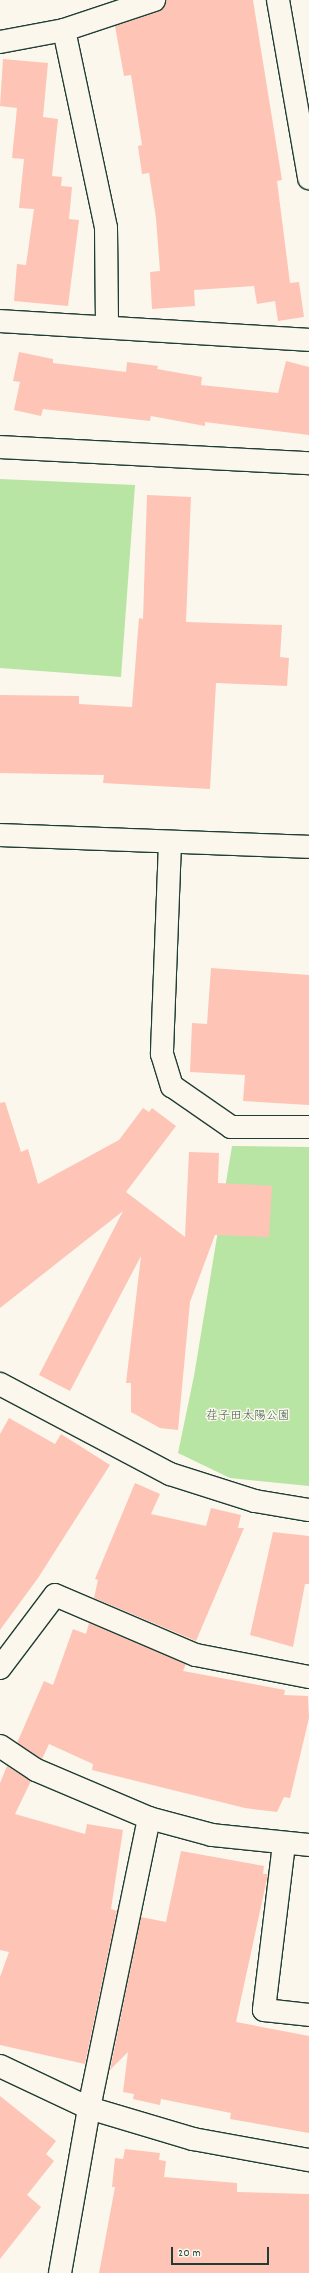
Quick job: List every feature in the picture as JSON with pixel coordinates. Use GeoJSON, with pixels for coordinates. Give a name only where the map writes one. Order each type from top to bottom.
{"type":"FeatureCollection","features":[{"type":"Feature","properties":{"kind":"street"},"geometry":{"type":"LineString","coordinates":[[0,42],[64,30],[154,0]]}},
{"type":"Feature","properties":{"kind":"street"},"geometry":{"type":"LineString","coordinates":[[278,0],[309,178]]}},
{"type":"Feature","properties":{"kind":"street"},"geometry":{"type":"LineString","coordinates":[[64,30],[106,228],[107,327]]}},
{"type":"Feature","properties":{"kind":"street"},"geometry":{"type":"LineString","coordinates":[[0,321],[309,340]]}},
{"type":"Feature","properties":{"kind":"street"},"geometry":{"type":"LineString","coordinates":[[0,447],[309,462]]}},
{"type":"Feature","properties":{"kind":"street"},"geometry":{"type":"LineString","coordinates":[[0,835],[170,843],[309,847]]}},
{"type":"Feature","properties":{"kind":"street"},"geometry":{"type":"LineString","coordinates":[[170,843],[162,1054],[172,1086],[231,1127],[309,1127]]}},
{"type":"Feature","properties":{"kind":"street"},"geometry":{"type":"LineString","coordinates":[[0,1384],[170,1474],[256,1501],[309,1510]]}},
{"type":"Feature","properties":{"kind":"street"},"geometry":{"type":"LineString","coordinates":[[0,1668],[55,1595],[196,1655],[309,1677]]}},
{"type":"Feature","properties":{"kind":"street"},"geometry":{"type":"LineString","coordinates":[[0,1746],[36,1770],[149,1818],[212,1835],[284,1844],[309,1845]]}},
{"type":"Feature","properties":{"kind":"street"},"geometry":{"type":"LineString","coordinates":[[60,2273],[89,2108],[149,1818]]}},
{"type":"Feature","properties":{"kind":"street"},"geometry":{"type":"LineString","coordinates":[[284,1844],[264,2010],[309,2016]]}},
{"type":"Feature","properties":{"kind":"street"},"geometry":{"type":"LineString","coordinates":[[0,2066],[89,2108],[193,2138],[309,2160]]}},
{"type":"Feature","properties":{"kind":"green space"},"geometry":{"type":"Polygon","coordinates":[[[0,479],[135,485],[121,677],[0,668],[0,479]]]}},
{"type":"Feature","properties":{"kind":"green space","name":"荏子田太陽公園"},"geometry":{"type":"Polygon","coordinates":[[[232,1146],[309,1147],[309,1486],[230,1478],[178,1453],[194,1376],[232,1146]]]}},
{"type":"Feature","properties":{"kind":"building"},"geometry":{"type":"Polygon","coordinates":[[[166,0],[253,0],[282,180],[277,181],[290,283],[299,282],[304,317],[278,321],[275,301],[257,304],[254,286],[194,290],[195,306],[152,309],[150,272],[160,271],[156,218],[149,173],[142,174],[138,146],[142,145],[131,75],[124,76],[115,26],[158,12],[166,0]]]}},
{"type":"Feature","properties":{"kind":"building"},"geometry":{"type":"Polygon","coordinates":[[[3,59],[48,63],[43,117],[58,119],[52,176],[62,177],[61,186],[72,187],[69,219],[79,220],[68,306],[14,301],[17,264],[26,265],[34,209],[19,208],[24,159],[12,158],[17,108],[0,106],[3,59]]]}},
{"type":"Feature","properties":{"kind":"building"},"geometry":{"type":"Polygon","coordinates":[[[19,352],[53,359],[53,363],[126,372],[127,362],[158,366],[157,369],[202,377],[201,385],[278,393],[286,361],[309,367],[309,435],[205,422],[205,426],[151,416],[150,421],[43,409],[41,416],[14,410],[20,382],[13,381],[19,352]]]}},
{"type":"Feature","properties":{"kind":"building"},"geometry":{"type":"Polygon","coordinates":[[[147,495],[191,497],[186,622],[282,625],[280,657],[289,658],[287,686],[216,683],[210,789],[103,783],[104,775],[0,773],[0,695],[79,696],[79,704],[132,707],[139,618],[143,619],[147,495]]]}},
{"type":"Feature","properties":{"kind":"building"},"geometry":{"type":"Polygon","coordinates":[[[211,968],[309,975],[309,1105],[243,1101],[245,1075],[190,1072],[192,1023],[207,1024],[211,968]]]}},
{"type":"Feature","properties":{"kind":"building"},"geometry":{"type":"Polygon","coordinates":[[[5,1102],[21,1152],[28,1149],[38,1184],[119,1140],[143,1108],[149,1112],[152,1108],[176,1126],[126,1192],[185,1237],[189,1152],[219,1153],[218,1183],[272,1186],[269,1237],[215,1235],[190,1302],[178,1430],[160,1428],[131,1412],[131,1383],[126,1383],[141,1256],[70,1391],[39,1375],[123,1211],[0,1308],[0,1103],[5,1102]]]}},
{"type":"Feature","properties":{"kind":"building"},"geometry":{"type":"Polygon","coordinates":[[[9,1418],[55,1444],[61,1434],[110,1465],[38,1578],[0,1630],[0,1434],[9,1418]]]}},
{"type":"Feature","properties":{"kind":"building"},"geometry":{"type":"Polygon","coordinates":[[[135,1483],[160,1494],[151,1514],[206,1526],[211,1508],[241,1515],[238,1528],[244,1528],[196,1641],[94,1598],[98,1580],[95,1579],[135,1483]]]}},
{"type":"Feature","properties":{"kind":"building"},"geometry":{"type":"Polygon","coordinates":[[[273,1532],[309,1536],[309,1584],[305,1584],[293,1647],[250,1635],[273,1532]]]}},
{"type":"Feature","properties":{"kind":"building"},"geometry":{"type":"Polygon","coordinates":[[[89,1623],[186,1664],[183,1671],[285,1690],[284,1695],[308,1696],[309,1718],[290,1798],[284,1797],[277,1812],[245,1808],[92,1770],[93,1764],[49,1744],[42,1759],[17,1743],[44,1681],[53,1685],[73,1629],[86,1634],[89,1623]]]}},
{"type":"Feature","properties":{"kind":"building"},"geometry":{"type":"Polygon","coordinates":[[[7,1766],[31,1781],[15,1814],[85,1834],[87,1824],[123,1830],[111,1909],[117,1911],[85,2064],[0,2045],[0,1977],[9,1952],[0,1950],[0,1783],[7,1766]]]}},
{"type":"Feature","properties":{"kind":"building"},"geometry":{"type":"Polygon","coordinates":[[[181,1851],[264,1866],[263,1874],[268,1874],[236,2022],[309,2036],[309,2133],[230,2119],[231,2113],[161,2099],[160,2105],[133,2099],[134,2094],[123,2092],[128,2052],[110,2070],[141,1917],[166,1922],[181,1851]]]}},
{"type":"Feature","properties":{"kind":"building"},"geometry":{"type":"Polygon","coordinates":[[[0,2096],[56,2141],[46,2154],[54,2161],[27,2195],[41,2207],[0,2259],[0,2096]]]}},
{"type":"Feature","properties":{"kind":"building"},"geometry":{"type":"Polygon","coordinates":[[[125,2149],[160,2153],[159,2160],[166,2161],[164,2177],[237,2183],[237,2192],[309,2194],[309,2273],[99,2273],[115,2187],[112,2187],[115,2158],[123,2159],[125,2149]]]}}]}
